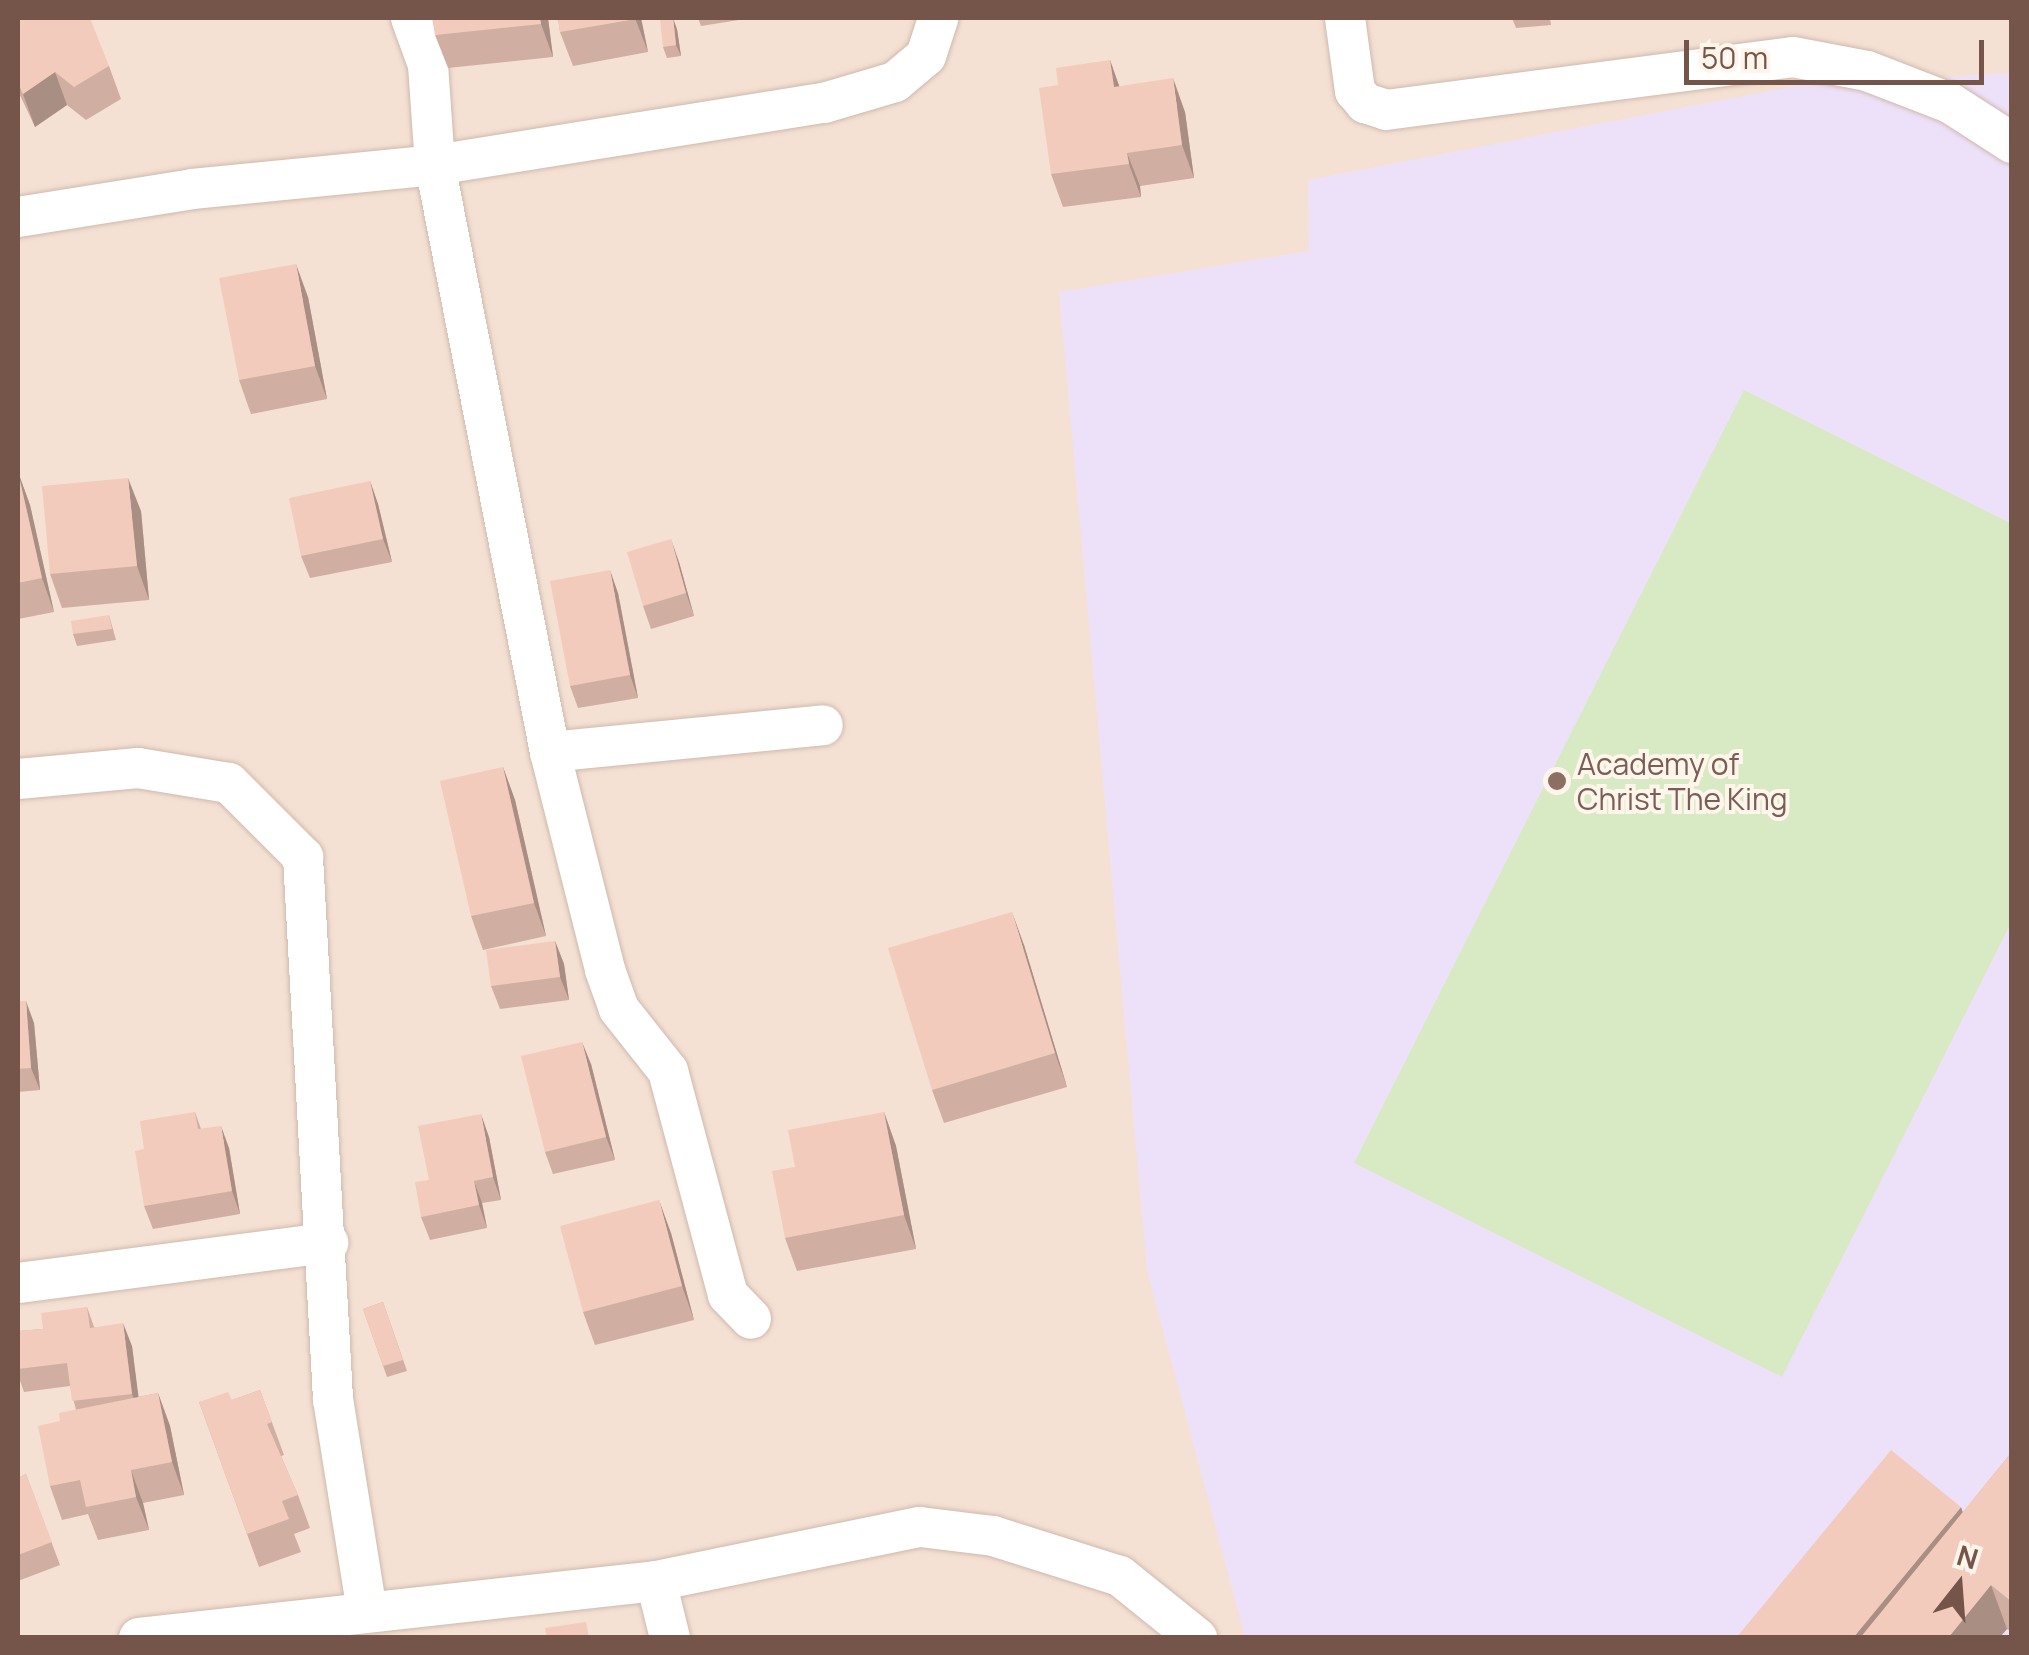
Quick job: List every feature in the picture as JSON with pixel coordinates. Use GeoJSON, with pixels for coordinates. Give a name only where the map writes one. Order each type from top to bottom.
{"type":"FeatureCollection","features":[{"type":"Feature","properties":{"kind":"street"},"geometry":{"type":"LineString","coordinates":[[412,18],[428,65],[435,166],[550,752],[605,970],[619,1010],[668,1070],[728,1295],[751,1319]]}},
{"type":"Feature","properties":{"kind":"street"},"geometry":{"type":"LineString","coordinates":[[18,216],[192,189],[435,166],[824,104],[895,82],[926,56],[938,18]]}},
{"type":"Feature","properties":{"kind":"street"},"geometry":{"type":"LineString","coordinates":[[1345,18],[1351,82],[1365,103],[1386,110],[1793,57],[1867,70],[1950,103],[2012,143]]}},
{"type":"Feature","properties":{"kind":"street"},"geometry":{"type":"LineString","coordinates":[[550,752],[824,725]]}},
{"type":"Feature","properties":{"kind":"street"},"geometry":{"type":"LineString","coordinates":[[18,778],[138,768],[229,783],[303,858],[328,1242],[334,1400],[367,1611]]}},
{"type":"Feature","properties":{"kind":"street"},"geometry":{"type":"LineString","coordinates":[[18,1283],[328,1242]]}},
{"type":"Feature","properties":{"kind":"street"},"geometry":{"type":"LineString","coordinates":[[158,1636],[656,1581],[920,1527],[993,1536],[1120,1576],[1197,1638]]}},
{"type":"Feature","properties":{"kind":"street"},"geometry":{"type":"LineString","coordinates":[[656,1581],[670,1638]]}},
{"type":"Feature","properties":{"kind":"shaded area"},"geometry":{"type":"Polygon","coordinates":[[[18,18],[2011,18],[2011,1637],[18,1637],[18,18]]]}},
{"type":"Feature","properties":{"kind":"shaded area","name":"Academy of Christ The King"},"geometry":{"type":"Polygon","coordinates":[[[2011,73],[2011,1637],[1245,1637],[1147,1270],[1059,292],[1309,251],[1308,180],[1795,86],[2011,73]]]}},
{"type":"Feature","properties":{"kind":"green space"},"geometry":{"type":"Polygon","coordinates":[[[1744,390],[2012,524],[2011,923],[1782,1377],[1354,1163],[1744,390]]]}},
{"type":"Feature","properties":{"kind":"building"},"geometry":{"type":"Polygon","coordinates":[[[18,18],[90,18],[109,66],[74,87],[55,72],[23,94],[18,83],[18,18]]]}},
{"type":"Feature","properties":{"kind":"building"},"geometry":{"type":"Polygon","coordinates":[[[432,18],[540,18],[541,24],[435,35],[432,18]]]}},
{"type":"Feature","properties":{"kind":"building"},"geometry":{"type":"Polygon","coordinates":[[[558,18],[635,18],[636,19],[560,32],[558,18]]]}},
{"type":"Feature","properties":{"kind":"building"},"geometry":{"type":"Polygon","coordinates":[[[673,18],[676,45],[663,47],[660,19],[673,18]]]}},
{"type":"Feature","properties":{"kind":"building"},"geometry":{"type":"Polygon","coordinates":[[[1110,60],[1114,87],[1173,78],[1182,145],[1127,153],[1129,164],[1051,174],[1039,88],[1058,85],[1056,68],[1110,60]]]}},
{"type":"Feature","properties":{"kind":"building"},"geometry":{"type":"Polygon","coordinates":[[[296,264],[315,366],[239,380],[219,278],[296,264]]]}},
{"type":"Feature","properties":{"kind":"building"},"geometry":{"type":"Polygon","coordinates":[[[18,472],[42,578],[18,583],[18,472]]]}},
{"type":"Feature","properties":{"kind":"building"},"geometry":{"type":"Polygon","coordinates":[[[128,478],[137,566],[50,574],[42,486],[128,478]]]}},
{"type":"Feature","properties":{"kind":"building"},"geometry":{"type":"Polygon","coordinates":[[[370,481],[383,539],[301,556],[289,498],[370,481]]]}},
{"type":"Feature","properties":{"kind":"building"},"geometry":{"type":"Polygon","coordinates":[[[671,539],[686,593],[643,606],[627,552],[671,539]]]}},
{"type":"Feature","properties":{"kind":"building"},"geometry":{"type":"Polygon","coordinates":[[[610,570],[630,675],[570,686],[550,581],[610,570]]]}},
{"type":"Feature","properties":{"kind":"building"},"geometry":{"type":"Polygon","coordinates":[[[109,615],[112,629],[73,634],[71,621],[109,615]]]}},
{"type":"Feature","properties":{"kind":"building"},"geometry":{"type":"Polygon","coordinates":[[[503,767],[534,903],[471,916],[440,781],[503,767]]]}},
{"type":"Feature","properties":{"kind":"building"},"geometry":{"type":"Polygon","coordinates":[[[1012,912],[1055,1053],[932,1090],[888,948],[1012,912]]]}},
{"type":"Feature","properties":{"kind":"building"},"geometry":{"type":"Polygon","coordinates":[[[555,941],[560,977],[491,986],[486,950],[555,941]]]}},
{"type":"Feature","properties":{"kind":"building"},"geometry":{"type":"Polygon","coordinates":[[[18,1001],[26,1001],[31,1068],[18,1069],[18,1001]]]}},
{"type":"Feature","properties":{"kind":"building"},"geometry":{"type":"Polygon","coordinates":[[[582,1042],[606,1137],[545,1152],[521,1056],[582,1042]]]}},
{"type":"Feature","properties":{"kind":"building"},"geometry":{"type":"Polygon","coordinates":[[[195,1112],[198,1129],[221,1126],[232,1191],[144,1206],[135,1151],[144,1149],[140,1121],[195,1112]]]}},
{"type":"Feature","properties":{"kind":"building"},"geometry":{"type":"Polygon","coordinates":[[[884,1112],[904,1215],[785,1238],[772,1171],[795,1167],[788,1130],[884,1112]]]}},
{"type":"Feature","properties":{"kind":"building"},"geometry":{"type":"Polygon","coordinates":[[[481,1114],[493,1177],[474,1181],[479,1205],[421,1217],[415,1182],[429,1180],[418,1126],[481,1114]]]}},
{"type":"Feature","properties":{"kind":"building"},"geometry":{"type":"Polygon","coordinates":[[[659,1200],[682,1286],[583,1312],[560,1226],[659,1200]]]}},
{"type":"Feature","properties":{"kind":"building"},"geometry":{"type":"Polygon","coordinates":[[[383,1302],[403,1360],[383,1366],[363,1309],[383,1302]]]}},
{"type":"Feature","properties":{"kind":"building"},"geometry":{"type":"Polygon","coordinates":[[[87,1307],[90,1328],[123,1323],[132,1394],[72,1401],[67,1363],[18,1369],[18,1331],[43,1329],[41,1313],[87,1307]]]}},
{"type":"Feature","properties":{"kind":"building"},"geometry":{"type":"Polygon","coordinates":[[[260,1390],[272,1422],[267,1424],[298,1495],[282,1501],[289,1519],[247,1534],[199,1402],[228,1392],[232,1400],[260,1390]]]}},
{"type":"Feature","properties":{"kind":"building"},"geometry":{"type":"Polygon","coordinates":[[[158,1393],[172,1462],[131,1470],[136,1497],[86,1507],[80,1480],[50,1486],[38,1426],[60,1421],[59,1413],[158,1393]]]}},
{"type":"Feature","properties":{"kind":"building"},"geometry":{"type":"Polygon","coordinates":[[[1891,1450],[1961,1507],[1853,1638],[1736,1638],[1891,1450]]]}},
{"type":"Feature","properties":{"kind":"building"},"geometry":{"type":"Polygon","coordinates":[[[2011,1453],[2012,1602],[1991,1585],[1948,1638],[1860,1638],[2011,1453]]]}},
{"type":"Feature","properties":{"kind":"building"},"geometry":{"type":"Polygon","coordinates":[[[26,1474],[52,1542],[18,1555],[18,1478],[26,1474]]]}},
{"type":"Feature","properties":{"kind":"building"},"geometry":{"type":"Polygon","coordinates":[[[586,1622],[589,1638],[547,1638],[545,1628],[586,1622]]]}},
{"type":"Feature","properties":{"kind":"place","name":"Academy of Christ The King"},"geometry":{"type":"Point","coordinates":[1557,781]}}]}
